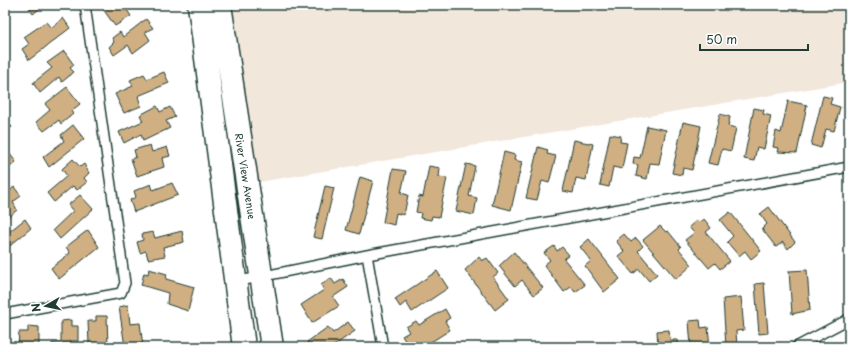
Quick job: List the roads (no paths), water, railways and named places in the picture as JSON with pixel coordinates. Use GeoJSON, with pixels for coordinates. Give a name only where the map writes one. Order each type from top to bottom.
{"type":"FeatureCollection","features":[{"type":"Feature","properties":{"kind":"main road"},"geometry":{"type":"LineString","coordinates":[[199,5],[244,347]]}},
{"type":"Feature","properties":{"kind":"main road","name":"River View Avenue"},"geometry":{"type":"LineString","coordinates":[[220,5],[272,347]]}},
{"type":"Feature","properties":{"kind":"lane"},"geometry":{"type":"LineString","coordinates":[[5,314],[121,293],[125,283],[84,5]]}},
{"type":"Feature","properties":{"kind":"lane"},"geometry":{"type":"LineString","coordinates":[[235,282],[367,255],[849,167]]}},
{"type":"Feature","properties":{"kind":"lane"},"geometry":{"type":"LineString","coordinates":[[367,255],[382,347]]}},
{"type":"Feature","properties":{"kind":"lane"},"geometry":{"type":"LineString","coordinates":[[796,347],[849,319]]}}]}
